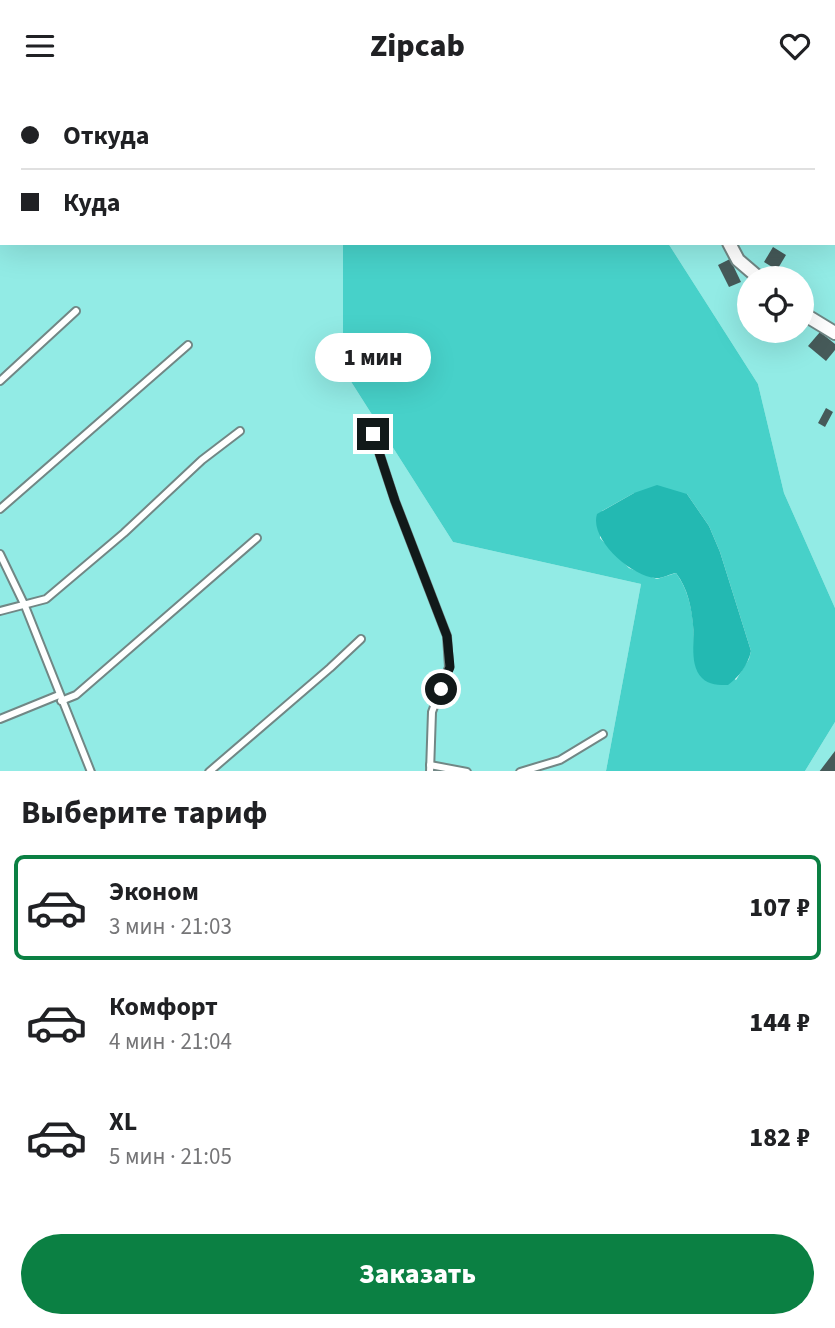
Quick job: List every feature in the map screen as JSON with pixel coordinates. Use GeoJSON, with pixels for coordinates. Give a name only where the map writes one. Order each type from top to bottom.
{"type":"FeatureCollection","features":[{"type":"Feature","properties":{"kind":"street"},"geometry":{"type":"LineString","coordinates":[[730,245],[738,260],[745,266]]}},
{"type":"Feature","properties":{"kind":"street"},"geometry":{"type":"LineString","coordinates":[[814,320],[835,333]]}},
{"type":"Feature","properties":{"kind":"lane"},"geometry":{"type":"LineString","coordinates":[[0,381],[76,311]]}},
{"type":"Feature","properties":{"kind":"lane"},"geometry":{"type":"LineString","coordinates":[[0,509],[188,345]]}},
{"type":"Feature","properties":{"kind":"lane"},"geometry":{"type":"LineString","coordinates":[[0,611],[46,599],[124,533],[202,460],[240,431]]}},
{"type":"Feature","properties":{"kind":"lane"},"geometry":{"type":"LineString","coordinates":[[373,434],[395,501],[447,636],[450,667],[432,712],[430,768],[458,771]]}},
{"type":"Feature","properties":{"kind":"lane"},"geometry":{"type":"LineString","coordinates":[[0,719],[76,695],[257,538]]}},
{"type":"Feature","properties":{"kind":"lane"},"geometry":{"type":"LineString","coordinates":[[0,554],[25,605],[91,771]]}},
{"type":"Feature","properties":{"kind":"lane"},"geometry":{"type":"LineString","coordinates":[[210,771],[360,639]]}},
{"type":"Feature","properties":{"kind":"lane"},"geometry":{"type":"LineString","coordinates":[[523,771],[560,759],[603,734]]}},
{"type":"Feature","properties":{"kind":"shaded area"},"geometry":{"type":"Polygon","coordinates":[[[0,245],[343,245],[343,369],[453,542],[641,584],[606,771],[0,771],[0,245]]]}},
{"type":"Feature","properties":{"kind":"shaded area"},"geometry":{"type":"Polygon","coordinates":[[[343,245],[669,245],[758,384],[784,493],[835,608],[835,722],[805,771],[606,771],[641,584],[453,542],[343,369],[343,245]],[[634,493],[602,511],[600,538],[629,568],[657,579],[676,573],[686,590],[691,609],[694,648],[736,680],[751,651],[720,552],[709,526],[687,494],[634,493]]]}},
{"type":"Feature","properties":{"kind":"shaded area"},"geometry":{"type":"Polygon","coordinates":[[[669,245],[835,245],[835,608],[784,493],[758,384],[669,245]]]}},
{"type":"Feature","properties":{"kind":"shaded area"},"geometry":{"type":"Polygon","coordinates":[[[657,485],[687,494],[709,526],[720,552],[751,651],[742,670],[728,685],[707,682],[695,667],[690,604],[676,573],[655,578],[635,571],[614,555],[599,534],[597,514],[634,493],[657,485]]]}},
{"type":"Feature","properties":{"kind":"shaded area"},"geometry":{"type":"Polygon","coordinates":[[[835,722],[835,771],[805,771],[835,722]]]}},
{"type":"Feature","properties":{"kind":"building"},"geometry":{"type":"Polygon","coordinates":[[[773,247],[786,255],[779,266],[770,266],[764,262],[773,247]]]}},
{"type":"Feature","properties":{"kind":"building"},"geometry":{"type":"Polygon","coordinates":[[[730,259],[737,274],[737,284],[729,287],[718,265],[730,259]]]}},
{"type":"Feature","properties":{"kind":"building"},"geometry":{"type":"Polygon","coordinates":[[[820,332],[835,344],[835,350],[826,361],[808,346],[814,343],[820,332]]]}},
{"type":"Feature","properties":{"kind":"building"},"geometry":{"type":"Polygon","coordinates":[[[826,408],[833,412],[825,427],[818,423],[826,408]]]}},
{"type":"Feature","properties":{"kind":"building"},"geometry":{"type":"Polygon","coordinates":[[[835,751],[835,771],[820,771],[835,751]]]}},
{"type":"Feature","properties":{"kind":"route"},"geometry":{"type":"LineString","coordinates":[[373,434],[395,501],[447,636],[450,667],[441,689]]}}]}
